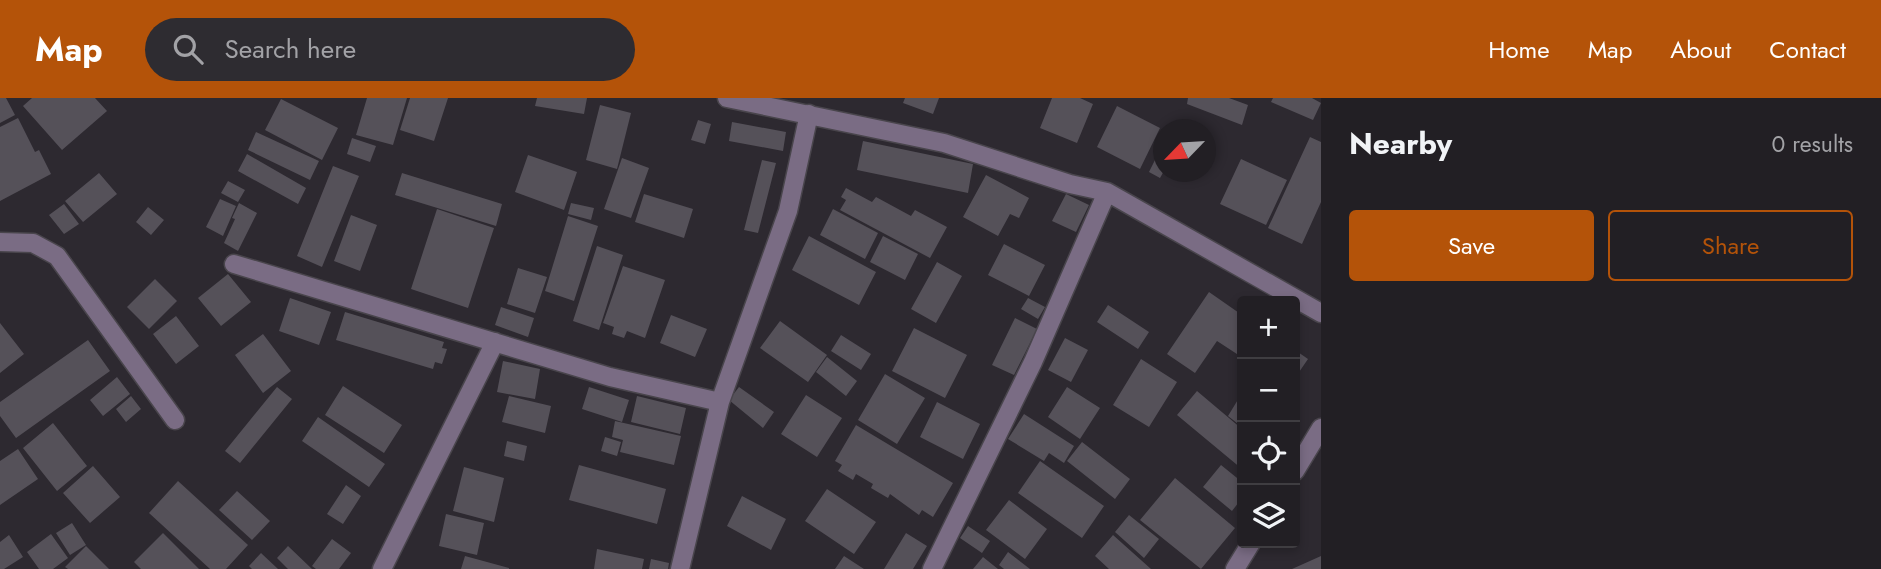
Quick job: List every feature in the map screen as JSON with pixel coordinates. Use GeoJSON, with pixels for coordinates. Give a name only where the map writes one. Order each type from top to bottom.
{"type":"FeatureCollection","features":[{"type":"Feature","properties":{"kind":"street"},"geometry":{"type":"LineString","coordinates":[[727,98],[944,143],[1070,184],[1107,192],[1321,313]]}},
{"type":"Feature","properties":{"kind":"street"},"geometry":{"type":"LineString","coordinates":[[680,569],[720,402],[788,211],[809,114]]}},
{"type":"Feature","properties":{"kind":"street"},"geometry":{"type":"LineString","coordinates":[[932,569],[1033,362],[1107,192]]}},
{"type":"Feature","properties":{"kind":"street"},"geometry":{"type":"LineString","coordinates":[[0,242],[33,243],[57,256],[175,420]]}},
{"type":"Feature","properties":{"kind":"street"},"geometry":{"type":"LineString","coordinates":[[233,264],[610,377],[720,402]]}},
{"type":"Feature","properties":{"kind":"street"},"geometry":{"type":"LineString","coordinates":[[382,569],[495,342]]}},
{"type":"Feature","properties":{"kind":"street"},"geometry":{"type":"LineString","coordinates":[[1300,463],[1321,428]]}},
{"type":"Feature","properties":{"kind":"street"},"geometry":{"type":"LineString","coordinates":[[1236,569],[1248,548]]}},
{"type":"Feature","properties":{"kind":"building"},"geometry":{"type":"Polygon","coordinates":[[[0,98],[6,98],[15,115],[0,123],[0,98]]]}},
{"type":"Feature","properties":{"kind":"building"},"geometry":{"type":"Polygon","coordinates":[[[32,98],[95,98],[107,111],[62,150],[23,106],[32,98]]]}},
{"type":"Feature","properties":{"kind":"building"},"geometry":{"type":"Polygon","coordinates":[[[367,98],[407,98],[393,145],[356,135],[367,98]]]}},
{"type":"Feature","properties":{"kind":"building"},"geometry":{"type":"Polygon","coordinates":[[[410,98],[448,98],[434,141],[400,130],[410,98]]]}},
{"type":"Feature","properties":{"kind":"building"},"geometry":{"type":"Polygon","coordinates":[[[537,98],[587,98],[584,114],[535,106],[537,98]]]}},
{"type":"Feature","properties":{"kind":"building"},"geometry":{"type":"Polygon","coordinates":[[[905,98],[939,98],[933,114],[903,103],[905,98]]]}},
{"type":"Feature","properties":{"kind":"building"},"geometry":{"type":"Polygon","coordinates":[[[1052,98],[1080,98],[1093,104],[1077,143],[1040,128],[1052,98]]]}},
{"type":"Feature","properties":{"kind":"building"},"geometry":{"type":"Polygon","coordinates":[[[1188,98],[1229,98],[1248,105],[1242,125],[1187,104],[1188,98]]]}},
{"type":"Feature","properties":{"kind":"building"},"geometry":{"type":"Polygon","coordinates":[[[1273,98],[1312,98],[1321,103],[1313,120],[1271,102],[1273,98]]]}},
{"type":"Feature","properties":{"kind":"building"},"geometry":{"type":"Polygon","coordinates":[[[281,99],[338,128],[322,160],[265,130],[281,99]]]}},
{"type":"Feature","properties":{"kind":"building"},"geometry":{"type":"Polygon","coordinates":[[[600,105],[631,113],[617,169],[586,160],[600,105]]]}},
{"type":"Feature","properties":{"kind":"building"},"geometry":{"type":"Polygon","coordinates":[[[1117,106],[1153,124],[1153,142],[1140,169],[1097,147],[1117,106]]]}},
{"type":"Feature","properties":{"kind":"building"},"geometry":{"type":"Polygon","coordinates":[[[18,118],[35,152],[39,150],[51,174],[0,201],[0,127],[18,118]]]}},
{"type":"Feature","properties":{"kind":"building"},"geometry":{"type":"Polygon","coordinates":[[[698,120],[711,124],[705,144],[691,140],[698,120]]]}},
{"type":"Feature","properties":{"kind":"building"},"geometry":{"type":"Polygon","coordinates":[[[732,122],[786,132],[783,151],[729,141],[732,122]]]}},
{"type":"Feature","properties":{"kind":"building"},"geometry":{"type":"Polygon","coordinates":[[[256,132],[319,161],[310,180],[248,150],[256,132]]]}},
{"type":"Feature","properties":{"kind":"building"},"geometry":{"type":"Polygon","coordinates":[[[1310,137],[1321,142],[1321,202],[1302,244],[1268,228],[1310,137]]]}},
{"type":"Feature","properties":{"kind":"building"},"geometry":{"type":"Polygon","coordinates":[[[352,138],[376,146],[370,162],[347,154],[352,138]]]}},
{"type":"Feature","properties":{"kind":"building"},"geometry":{"type":"Polygon","coordinates":[[[863,141],[973,164],[968,193],[857,170],[863,141]]]}},
{"type":"Feature","properties":{"kind":"building"},"geometry":{"type":"Polygon","coordinates":[[[247,154],[306,188],[298,204],[238,171],[247,154]]]}},
{"type":"Feature","properties":{"kind":"building"},"geometry":{"type":"Polygon","coordinates":[[[528,155],[577,172],[564,210],[515,192],[528,155]]]}},
{"type":"Feature","properties":{"kind":"building"},"geometry":{"type":"Polygon","coordinates":[[[622,158],[649,168],[631,218],[604,209],[622,158]]]}},
{"type":"Feature","properties":{"kind":"building"},"geometry":{"type":"Polygon","coordinates":[[[1241,159],[1287,180],[1266,225],[1220,204],[1241,159]]]}},
{"type":"Feature","properties":{"kind":"building"},"geometry":{"type":"Polygon","coordinates":[[[762,160],[776,163],[758,233],[744,230],[762,160]]]}},
{"type":"Feature","properties":{"kind":"building"},"geometry":{"type":"Polygon","coordinates":[[[333,166],[359,176],[322,267],[297,256],[333,166]]]}},
{"type":"Feature","properties":{"kind":"building"},"geometry":{"type":"Polygon","coordinates":[[[99,173],[117,194],[83,222],[65,201],[99,173]]]}},
{"type":"Feature","properties":{"kind":"building"},"geometry":{"type":"Polygon","coordinates":[[[402,173],[502,204],[496,226],[395,195],[402,173]]]}},
{"type":"Feature","properties":{"kind":"building"},"geometry":{"type":"Polygon","coordinates":[[[986,175],[1029,198],[1019,218],[1010,214],[998,236],[963,217],[986,175]]]}},
{"type":"Feature","properties":{"kind":"building"},"geometry":{"type":"Polygon","coordinates":[[[228,181],[245,190],[238,202],[221,193],[228,181]]]}},
{"type":"Feature","properties":{"kind":"building"},"geometry":{"type":"Polygon","coordinates":[[[846,188],[872,202],[876,197],[911,216],[915,210],[947,227],[930,258],[840,210],[846,200],[841,197],[846,188]]]}},
{"type":"Feature","properties":{"kind":"building"},"geometry":{"type":"Polygon","coordinates":[[[644,194],[693,209],[684,238],[635,222],[644,194]]]}},
{"type":"Feature","properties":{"kind":"building"},"geometry":{"type":"Polygon","coordinates":[[[1066,194],[1089,205],[1076,232],[1052,221],[1066,194]]]}},
{"type":"Feature","properties":{"kind":"building"},"geometry":{"type":"Polygon","coordinates":[[[220,199],[236,206],[223,236],[206,227],[220,199]]]}},
{"type":"Feature","properties":{"kind":"building"},"geometry":{"type":"Polygon","coordinates":[[[239,203],[257,213],[238,251],[224,243],[239,203]]]}},
{"type":"Feature","properties":{"kind":"building"},"geometry":{"type":"Polygon","coordinates":[[[571,203],[594,208],[591,220],[568,214],[571,203]]]}},
{"type":"Feature","properties":{"kind":"building"},"geometry":{"type":"Polygon","coordinates":[[[64,204],[79,224],[64,234],[49,215],[64,204]]]}},
{"type":"Feature","properties":{"kind":"building"},"geometry":{"type":"Polygon","coordinates":[[[148,207],[164,220],[151,235],[136,222],[148,207]]]}},
{"type":"Feature","properties":{"kind":"building"},"geometry":{"type":"Polygon","coordinates":[[[437,209],[494,228],[468,308],[411,289],[437,209]]]}},
{"type":"Feature","properties":{"kind":"building"},"geometry":{"type":"Polygon","coordinates":[[[833,209],[878,233],[865,259],[820,235],[833,209]]]}},
{"type":"Feature","properties":{"kind":"building"},"geometry":{"type":"Polygon","coordinates":[[[351,215],[377,225],[360,271],[334,261],[351,215]]]}},
{"type":"Feature","properties":{"kind":"building"},"geometry":{"type":"Polygon","coordinates":[[[568,216],[598,226],[574,301],[545,291],[568,216]]]}},
{"type":"Feature","properties":{"kind":"building"},"geometry":{"type":"Polygon","coordinates":[[[809,236],[876,272],[859,305],[792,270],[809,236]]]}},
{"type":"Feature","properties":{"kind":"building"},"geometry":{"type":"Polygon","coordinates":[[[883,236],[918,254],[905,280],[870,262],[883,236]]]}},
{"type":"Feature","properties":{"kind":"building"},"geometry":{"type":"Polygon","coordinates":[[[1004,244],[1045,265],[1029,296],[988,275],[1004,244]]]}},
{"type":"Feature","properties":{"kind":"building"},"geometry":{"type":"Polygon","coordinates":[[[597,246],[623,255],[599,330],[573,321],[597,246]]]}},
{"type":"Feature","properties":{"kind":"building"},"geometry":{"type":"Polygon","coordinates":[[[937,262],[962,276],[936,323],[911,309],[937,262]]]}},
{"type":"Feature","properties":{"kind":"building"},"geometry":{"type":"Polygon","coordinates":[[[623,266],[665,280],[645,338],[627,331],[624,338],[612,334],[614,327],[603,323],[623,266]]]}},
{"type":"Feature","properties":{"kind":"building"},"geometry":{"type":"Polygon","coordinates":[[[518,268],[547,277],[535,313],[507,304],[518,268]]]}},
{"type":"Feature","properties":{"kind":"building"},"geometry":{"type":"Polygon","coordinates":[[[228,274],[251,302],[221,326],[198,298],[228,274]]]}},
{"type":"Feature","properties":{"kind":"building"},"geometry":{"type":"Polygon","coordinates":[[[155,279],[177,301],[149,329],[127,307],[155,279]]]}},
{"type":"Feature","properties":{"kind":"building"},"geometry":{"type":"Polygon","coordinates":[[[1209,292],[1237,312],[1237,354],[1217,341],[1195,373],[1167,354],[1209,292]]]}},
{"type":"Feature","properties":{"kind":"building"},"geometry":{"type":"Polygon","coordinates":[[[290,298],[331,312],[319,345],[279,331],[290,298]]]}},
{"type":"Feature","properties":{"kind":"building"},"geometry":{"type":"Polygon","coordinates":[[[1028,298],[1045,307],[1038,319],[1021,309],[1028,298]]]}},
{"type":"Feature","properties":{"kind":"building"},"geometry":{"type":"Polygon","coordinates":[[[1108,305],[1149,332],[1138,349],[1097,322],[1108,305]]]}},
{"type":"Feature","properties":{"kind":"building"},"geometry":{"type":"Polygon","coordinates":[[[501,307],[534,318],[528,337],[495,325],[501,307]]]}},
{"type":"Feature","properties":{"kind":"building"},"geometry":{"type":"Polygon","coordinates":[[[345,312],[444,342],[442,348],[447,349],[442,364],[435,362],[433,369],[336,340],[345,312]]]}},
{"type":"Feature","properties":{"kind":"building"},"geometry":{"type":"Polygon","coordinates":[[[671,315],[707,329],[695,357],[660,343],[671,315]]]}},
{"type":"Feature","properties":{"kind":"building"},"geometry":{"type":"Polygon","coordinates":[[[176,316],[199,346],[176,364],[153,334],[176,316]]]}},
{"type":"Feature","properties":{"kind":"building"},"geometry":{"type":"Polygon","coordinates":[[[1015,318],[1037,329],[1014,375],[992,365],[1015,318]]]}},
{"type":"Feature","properties":{"kind":"building"},"geometry":{"type":"Polygon","coordinates":[[[780,321],[827,355],[808,382],[760,348],[780,321]]]}},
{"type":"Feature","properties":{"kind":"building"},"geometry":{"type":"Polygon","coordinates":[[[0,323],[24,354],[0,373],[0,323]]]}},
{"type":"Feature","properties":{"kind":"building"},"geometry":{"type":"Polygon","coordinates":[[[914,328],[967,355],[945,398],[892,371],[914,328]]]}},
{"type":"Feature","properties":{"kind":"building"},"geometry":{"type":"Polygon","coordinates":[[[263,334],[291,371],[263,393],[235,355],[263,334]]]}},
{"type":"Feature","properties":{"kind":"building"},"geometry":{"type":"Polygon","coordinates":[[[841,335],[871,354],[861,370],[831,351],[841,335]]]}},
{"type":"Feature","properties":{"kind":"building"},"geometry":{"type":"Polygon","coordinates":[[[1065,338],[1088,350],[1071,382],[1048,370],[1065,338]]]}},
{"type":"Feature","properties":{"kind":"building"},"geometry":{"type":"Polygon","coordinates":[[[88,340],[110,371],[16,438],[0,416],[0,402],[88,340]]]}},
{"type":"Feature","properties":{"kind":"building"},"geometry":{"type":"Polygon","coordinates":[[[1300,353],[1308,359],[1300,371],[1300,353]]]}},
{"type":"Feature","properties":{"kind":"building"},"geometry":{"type":"Polygon","coordinates":[[[827,357],[857,381],[846,396],[816,372],[827,357]]]}},
{"type":"Feature","properties":{"kind":"building"},"geometry":{"type":"Polygon","coordinates":[[[1141,359],[1177,382],[1149,427],[1113,405],[1141,359]]]}},
{"type":"Feature","properties":{"kind":"building"},"geometry":{"type":"Polygon","coordinates":[[[503,361],[540,369],[535,399],[497,392],[503,361]]]}},
{"type":"Feature","properties":{"kind":"building"},"geometry":{"type":"Polygon","coordinates":[[[885,374],[925,398],[897,444],[858,420],[885,374]]]}},
{"type":"Feature","properties":{"kind":"building"},"geometry":{"type":"Polygon","coordinates":[[[117,377],[130,394],[103,416],[90,400],[117,377]]]}},
{"type":"Feature","properties":{"kind":"building"},"geometry":{"type":"Polygon","coordinates":[[[343,386],[402,425],[384,453],[325,415],[343,386]]]}},
{"type":"Feature","properties":{"kind":"building"},"geometry":{"type":"Polygon","coordinates":[[[277,387],[292,399],[240,463],[225,451],[277,387]]]}},
{"type":"Feature","properties":{"kind":"building"},"geometry":{"type":"Polygon","coordinates":[[[589,387],[629,400],[622,422],[582,409],[589,387]]]}},
{"type":"Feature","properties":{"kind":"building"},"geometry":{"type":"Polygon","coordinates":[[[739,387],[774,412],[763,428],[729,400],[739,387]]]}},
{"type":"Feature","properties":{"kind":"building"},"geometry":{"type":"Polygon","coordinates":[[[1067,387],[1100,408],[1080,439],[1048,417],[1067,387]]]}},
{"type":"Feature","properties":{"kind":"building"},"geometry":{"type":"Polygon","coordinates":[[[1197,391],[1237,425],[1237,465],[1177,415],[1197,391]]]}},
{"type":"Feature","properties":{"kind":"building"},"geometry":{"type":"Polygon","coordinates":[[[806,395],[842,418],[817,457],[781,434],[806,395]]]}},
{"type":"Feature","properties":{"kind":"building"},"geometry":{"type":"Polygon","coordinates":[[[131,396],[141,409],[126,422],[116,409],[131,396]]]}},
{"type":"Feature","properties":{"kind":"building"},"geometry":{"type":"Polygon","coordinates":[[[509,396],[551,406],[545,433],[502,422],[509,396]]]}},
{"type":"Feature","properties":{"kind":"building"},"geometry":{"type":"Polygon","coordinates":[[[637,396],[686,408],[680,434],[631,422],[637,396]]]}},
{"type":"Feature","properties":{"kind":"building"},"geometry":{"type":"Polygon","coordinates":[[[1237,401],[1237,423],[1228,416],[1237,401]]]}},
{"type":"Feature","properties":{"kind":"building"},"geometry":{"type":"Polygon","coordinates":[[[937,402],[980,424],[963,459],[920,437],[937,402]]]}},
{"type":"Feature","properties":{"kind":"building"},"geometry":{"type":"Polygon","coordinates":[[[1024,414],[1074,446],[1064,463],[1049,453],[1044,461],[1008,439],[1024,414]]]}},
{"type":"Feature","properties":{"kind":"building"},"geometry":{"type":"Polygon","coordinates":[[[318,417],[385,464],[369,487],[302,441],[318,417]]]}},
{"type":"Feature","properties":{"kind":"building"},"geometry":{"type":"Polygon","coordinates":[[[615,421],[681,436],[674,465],[620,452],[623,440],[612,437],[615,421]]]}},
{"type":"Feature","properties":{"kind":"building"},"geometry":{"type":"Polygon","coordinates":[[[53,423],[87,466],[57,491],[23,448],[53,423]]]}},
{"type":"Feature","properties":{"kind":"building"},"geometry":{"type":"Polygon","coordinates":[[[856,425],[953,483],[933,517],[922,510],[919,515],[890,494],[888,498],[871,488],[873,484],[856,474],[853,480],[838,471],[842,465],[835,461],[856,425]]]}},
{"type":"Feature","properties":{"kind":"building"},"geometry":{"type":"Polygon","coordinates":[[[605,437],[621,442],[617,456],[601,451],[605,437]]]}},
{"type":"Feature","properties":{"kind":"building"},"geometry":{"type":"Polygon","coordinates":[[[507,441],[527,446],[524,461],[504,456],[507,441]]]}},
{"type":"Feature","properties":{"kind":"building"},"geometry":{"type":"Polygon","coordinates":[[[1082,442],[1130,479],[1115,499],[1067,461],[1082,442]]]}},
{"type":"Feature","properties":{"kind":"building"},"geometry":{"type":"Polygon","coordinates":[[[18,449],[38,479],[0,505],[0,461],[18,449]]]}},
{"type":"Feature","properties":{"kind":"building"},"geometry":{"type":"Polygon","coordinates":[[[1040,461],[1104,506],[1082,538],[1018,493],[1040,461]]]}},
{"type":"Feature","properties":{"kind":"building"},"geometry":{"type":"Polygon","coordinates":[[[579,465],[666,489],[657,524],[569,500],[579,465]]]}},
{"type":"Feature","properties":{"kind":"building"},"geometry":{"type":"Polygon","coordinates":[[[1221,465],[1237,478],[1237,504],[1232,511],[1203,487],[1221,465]]]}},
{"type":"Feature","properties":{"kind":"building"},"geometry":{"type":"Polygon","coordinates":[[[93,466],[120,497],[90,523],[63,493],[93,466]]]}},
{"type":"Feature","properties":{"kind":"building"},"geometry":{"type":"Polygon","coordinates":[[[464,467],[504,478],[494,522],[453,511],[464,467]]]}},
{"type":"Feature","properties":{"kind":"building"},"geometry":{"type":"Polygon","coordinates":[[[1175,478],[1235,528],[1201,569],[1140,520],[1175,478]]]}},
{"type":"Feature","properties":{"kind":"building"},"geometry":{"type":"Polygon","coordinates":[[[178,481],[248,545],[226,569],[210,569],[149,513],[178,481]]]}},
{"type":"Feature","properties":{"kind":"building"},"geometry":{"type":"Polygon","coordinates":[[[346,485],[361,496],[343,524],[327,514],[346,485]]]}},
{"type":"Feature","properties":{"kind":"building"},"geometry":{"type":"Polygon","coordinates":[[[827,489],[876,522],[854,554],[805,521],[827,489]]]}},
{"type":"Feature","properties":{"kind":"building"},"geometry":{"type":"Polygon","coordinates":[[[237,491],[270,521],[252,540],[219,510],[237,491]]]}},
{"type":"Feature","properties":{"kind":"building"},"geometry":{"type":"Polygon","coordinates":[[[742,496],[786,519],[771,550],[727,526],[742,496]]]}},
{"type":"Feature","properties":{"kind":"building"},"geometry":{"type":"Polygon","coordinates":[[[1009,500],[1047,529],[1025,559],[986,530],[1009,500]]]}},
{"type":"Feature","properties":{"kind":"building"},"geometry":{"type":"Polygon","coordinates":[[[446,514],[484,523],[477,555],[439,546],[446,514]]]}},
{"type":"Feature","properties":{"kind":"building"},"geometry":{"type":"Polygon","coordinates":[[[1129,515],[1159,539],[1144,558],[1115,532],[1129,515]]]}},
{"type":"Feature","properties":{"kind":"building"},"geometry":{"type":"Polygon","coordinates":[[[72,523],[86,545],[70,555],[56,533],[72,523]]]}},
{"type":"Feature","properties":{"kind":"building"},"geometry":{"type":"Polygon","coordinates":[[[968,526],[990,541],[982,553],[960,538],[968,526]]]}},
{"type":"Feature","properties":{"kind":"building"},"geometry":{"type":"Polygon","coordinates":[[[163,533],[199,569],[141,569],[134,562],[163,533]]]}},
{"type":"Feature","properties":{"kind":"building"},"geometry":{"type":"Polygon","coordinates":[[[906,533],[927,546],[913,569],[884,569],[906,533]]]}},
{"type":"Feature","properties":{"kind":"building"},"geometry":{"type":"Polygon","coordinates":[[[51,534],[68,558],[53,569],[39,569],[27,552],[51,534]]]}},
{"type":"Feature","properties":{"kind":"building"},"geometry":{"type":"Polygon","coordinates":[[[9,535],[23,557],[0,569],[0,542],[9,535]]]}},
{"type":"Feature","properties":{"kind":"building"},"geometry":{"type":"Polygon","coordinates":[[[1113,535],[1151,569],[1109,569],[1095,556],[1113,535]]]}},
{"type":"Feature","properties":{"kind":"building"},"geometry":{"type":"Polygon","coordinates":[[[332,539],[351,553],[339,569],[316,569],[312,566],[332,539]]]}},
{"type":"Feature","properties":{"kind":"building"},"geometry":{"type":"Polygon","coordinates":[[[86,546],[109,569],[65,567],[86,546]]]}},
{"type":"Feature","properties":{"kind":"building"},"geometry":{"type":"Polygon","coordinates":[[[288,546],[312,569],[288,569],[277,558],[288,546]]]}},
{"type":"Feature","properties":{"kind":"building"},"geometry":{"type":"Polygon","coordinates":[[[597,549],[644,559],[642,569],[594,569],[597,549]]]}},
{"type":"Feature","properties":{"kind":"building"},"geometry":{"type":"Polygon","coordinates":[[[1008,552],[1030,569],[1004,569],[999,565],[1008,552]]]}},
{"type":"Feature","properties":{"kind":"building"},"geometry":{"type":"Polygon","coordinates":[[[261,553],[278,569],[252,569],[249,566],[261,553]]]}},
{"type":"Feature","properties":{"kind":"building"},"geometry":{"type":"Polygon","coordinates":[[[465,556],[509,568],[509,569],[461,569],[465,556]]]}},
{"type":"Feature","properties":{"kind":"building"},"geometry":{"type":"Polygon","coordinates":[[[844,556],[864,569],[835,569],[844,556]]]}},
{"type":"Feature","properties":{"kind":"building"},"geometry":{"type":"Polygon","coordinates":[[[1321,556],[1321,569],[1292,569],[1321,556]]]}},
{"type":"Feature","properties":{"kind":"building"},"geometry":{"type":"Polygon","coordinates":[[[983,557],[998,569],[973,569],[983,557]]]}},
{"type":"Feature","properties":{"kind":"building"},"geometry":{"type":"Polygon","coordinates":[[[651,559],[669,563],[668,569],[649,569],[651,559]]]}}]}
